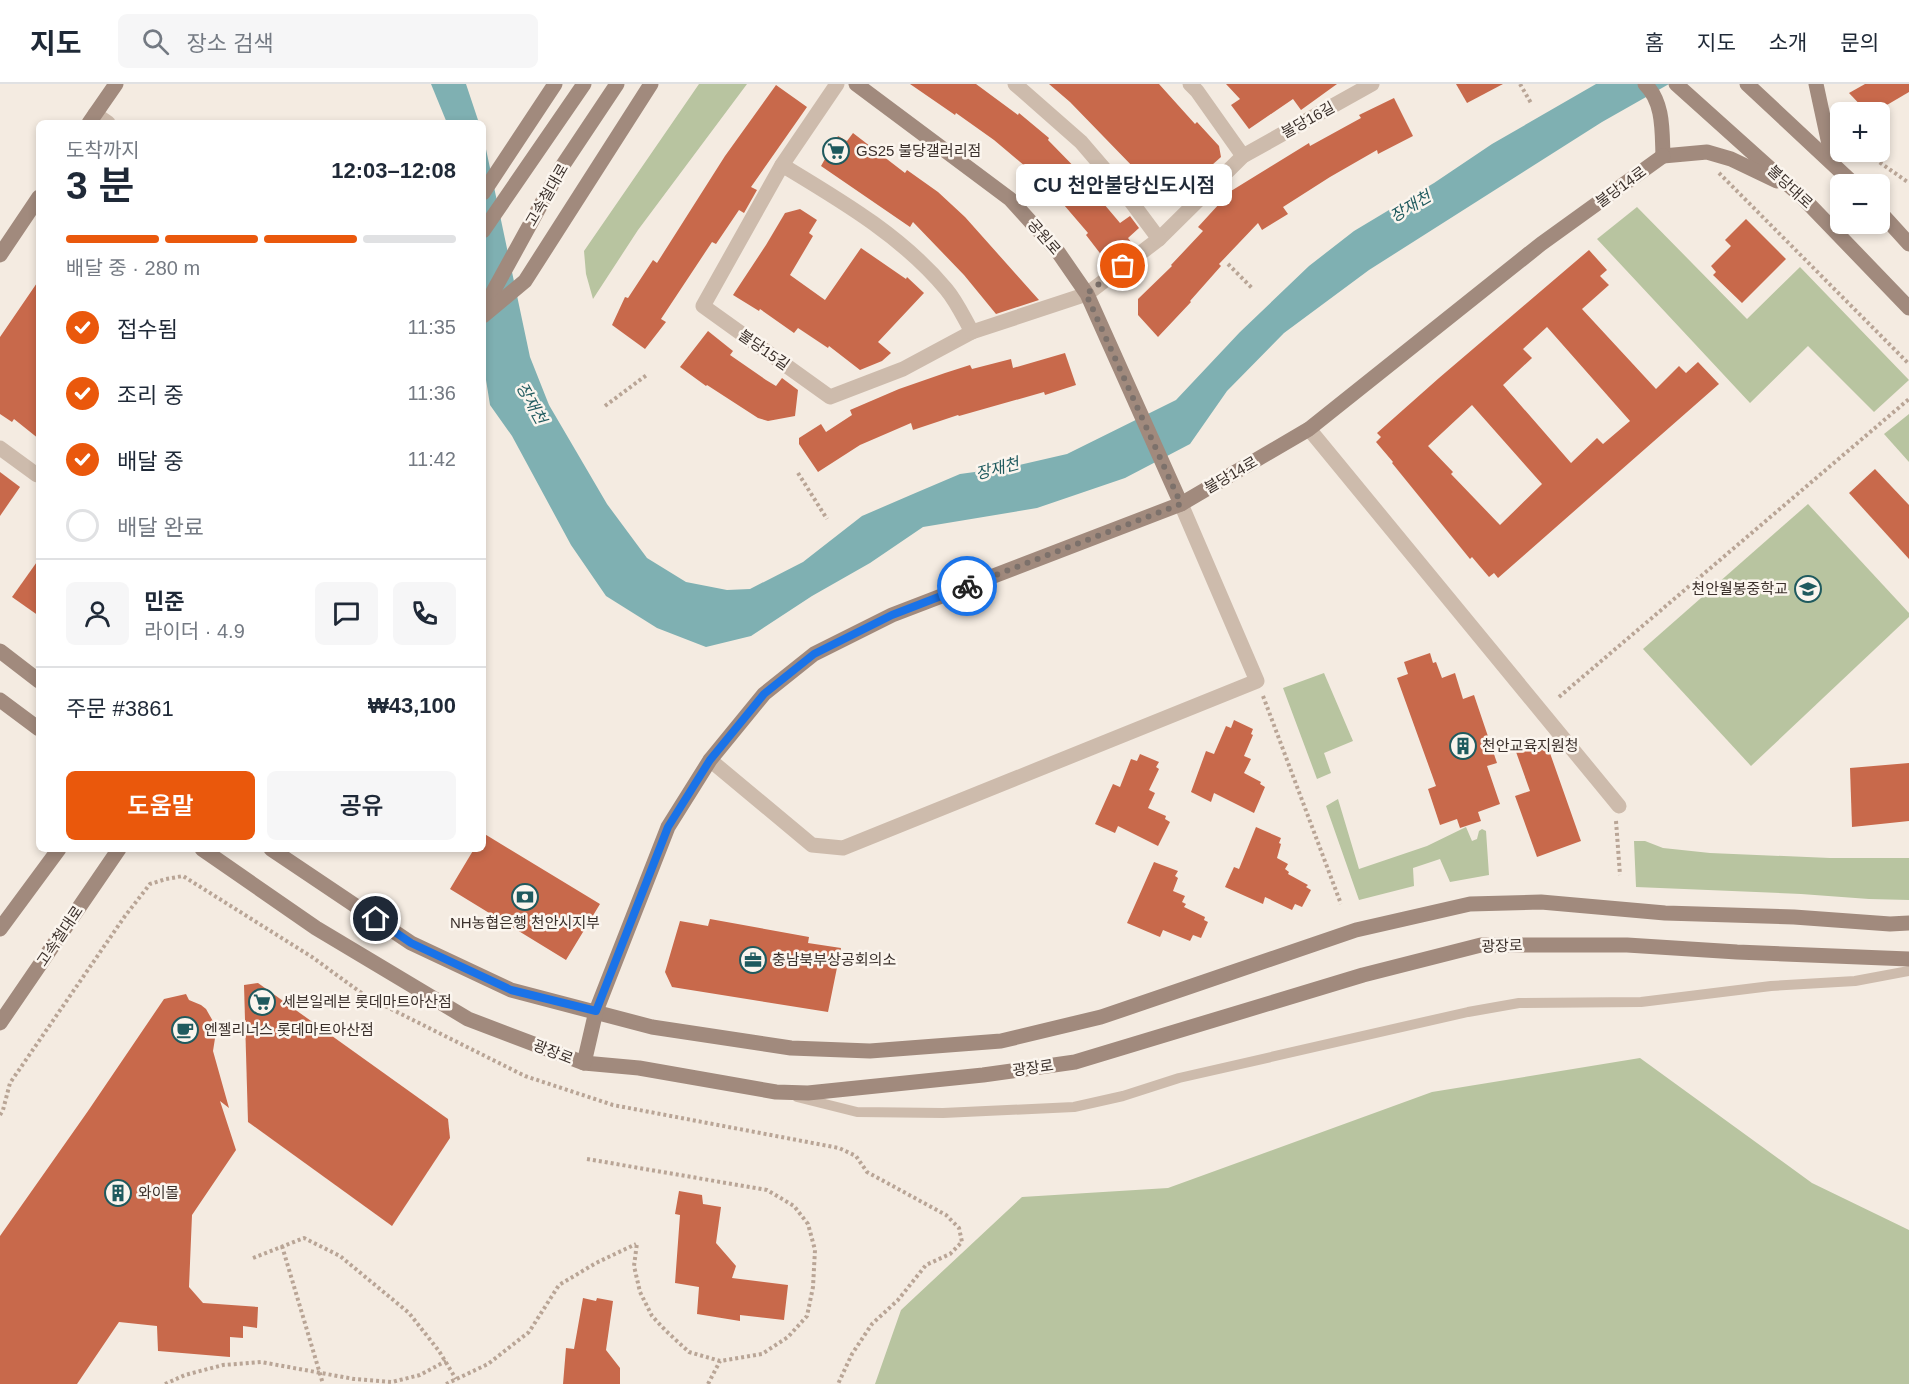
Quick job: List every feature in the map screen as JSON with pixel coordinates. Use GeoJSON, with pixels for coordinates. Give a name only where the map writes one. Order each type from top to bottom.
{"type":"FeatureCollection","features":[{"type":"Feature","properties":{"kind":"main road"},"geometry":{"type":"LineString","coordinates":[[97,120],[116,84]]}},
{"type":"Feature","properties":{"kind":"main road","name":"고속철대로"},"geometry":{"type":"LineString","coordinates":[[486,227],[584,84]]}},
{"type":"Feature","properties":{"kind":"main road","name":"고속철대로"},"geometry":{"type":"LineString","coordinates":[[486,305],[561,168],[617,84]]}},
{"type":"Feature","properties":{"kind":"main road"},"geometry":{"type":"LineString","coordinates":[[486,314],[525,282],[651,84]]}},
{"type":"Feature","properties":{"kind":"main road","name":"공원로"},"geometry":{"type":"LineString","coordinates":[[856,84],[1010,199],[1058,252],[1086,294],[1181,504]]}},
{"type":"Feature","properties":{"kind":"main road"},"geometry":{"type":"LineString","coordinates":[[1645,84],[1658,107],[1662,124],[1663,156],[1707,152],[1731,159],[1793,189]]}},
{"type":"Feature","properties":{"kind":"main road","name":"불당대로"},"geometry":{"type":"LineString","coordinates":[[1676,84],[1793,189],[1909,308]]}},
{"type":"Feature","properties":{"kind":"main road"},"geometry":{"type":"LineString","coordinates":[[1747,84],[1844,174]]}},
{"type":"Feature","properties":{"kind":"main road"},"geometry":{"type":"LineString","coordinates":[[1816,84],[1833,163]]}},
{"type":"Feature","properties":{"kind":"main road"},"geometry":{"type":"LineString","coordinates":[[486,188],[552,89]]}},
{"type":"Feature","properties":{"kind":"main road","name":"불당14로"},"geometry":{"type":"LineString","coordinates":[[584,1064],[596,1011],[668,827],[710,760],[764,694],[814,654],[892,615],[1181,504],[1309,429],[1541,244],[1663,156]]}},
{"type":"Feature","properties":{"kind":"main road"},"geometry":{"type":"LineString","coordinates":[[0,255],[36,201]]}},
{"type":"Feature","properties":{"kind":"main road"},"geometry":{"type":"LineString","coordinates":[[1890,223],[1909,244]]}},
{"type":"Feature","properties":{"kind":"main road"},"geometry":{"type":"LineString","coordinates":[[0,651],[36,679]]}},
{"type":"Feature","properties":{"kind":"main road"},"geometry":{"type":"LineString","coordinates":[[0,700],[36,727]]}},
{"type":"Feature","properties":{"kind":"main road"},"geometry":{"type":"LineString","coordinates":[[0,929],[57,852]]}},
{"type":"Feature","properties":{"kind":"main road","name":"고속철대로"},"geometry":{"type":"LineString","coordinates":[[0,1023],[117,852]]}},
{"type":"Feature","properties":{"kind":"main road","name":"광장로"},"geometry":{"type":"LineString","coordinates":[[206,852],[316,927],[468,1019],[584,1064],[639,1068],[776,1092],[808,1093],[983,1076],[1075,1062],[1363,975],[1480,945],[1628,945],[1909,959]]}},
{"type":"Feature","properties":{"kind":"main road"},"geometry":{"type":"LineString","coordinates":[[275,852],[411,943],[511,990],[652,1027],[779,1046],[870,1051],[1001,1041],[1090,1020],[1356,930],[1470,904],[1541,902],[1665,913],[1909,923]]}},
{"type":"Feature","properties":{"kind":"street","name":"불당15길"},"geometry":{"type":"LineString","coordinates":[[837,84],[782,165],[702,306],[830,397],[903,369],[972,333],[1086,294]]}},
{"type":"Feature","properties":{"kind":"street"},"geometry":{"type":"LineString","coordinates":[[1015,84],[1081,142],[1124,192],[1159,239]]}},
{"type":"Feature","properties":{"kind":"street"},"geometry":{"type":"LineString","coordinates":[[1190,84],[1243,156]]}},
{"type":"Feature","properties":{"kind":"street","name":"불당16길"},"geometry":{"type":"LineString","coordinates":[[1086,294],[1159,239],[1243,156],[1372,84]]}},
{"type":"Feature","properties":{"kind":"street"},"geometry":{"type":"LineString","coordinates":[[782,165],[877,226],[916,257],[948,291],[972,333]]}},
{"type":"Feature","properties":{"kind":"street"},"geometry":{"type":"LineString","coordinates":[[1309,429],[1456,605],[1618,813]]}},
{"type":"Feature","properties":{"kind":"street"},"geometry":{"type":"LineString","coordinates":[[0,448],[36,474]]}},
{"type":"Feature","properties":{"kind":"street"},"geometry":{"type":"LineString","coordinates":[[710,760],[812,845],[843,848],[1257,681],[1181,504]]}},
{"type":"Feature","properties":{"kind":"lane"},"geometry":{"type":"LineString","coordinates":[[776,1092],[857,1112],[943,1113],[1074,1107],[1123,1096],[1179,1078],[1468,1012],[1519,1003],[1641,1002],[1772,986],[1855,981],[1909,970]]}},
{"type":"Feature","properties":{"kind":"path"},"geometry":{"type":"LineString","coordinates":[[1520,84],[1531,103]]}},
{"type":"Feature","properties":{"kind":"path"},"geometry":{"type":"LineString","coordinates":[[1879,162],[1909,183]]}},
{"type":"Feature","properties":{"kind":"path"},"geometry":{"type":"LineString","coordinates":[[1714,169],[1909,364]]}},
{"type":"Feature","properties":{"kind":"path"},"geometry":{"type":"LineString","coordinates":[[1228,264],[1252,288]]}},
{"type":"Feature","properties":{"kind":"path"},"geometry":{"type":"LineString","coordinates":[[605,406],[648,374]]}},
{"type":"Feature","properties":{"kind":"path"},"geometry":{"type":"LineString","coordinates":[[1559,697],[1909,399]]}},
{"type":"Feature","properties":{"kind":"path"},"geometry":{"type":"LineString","coordinates":[[798,473],[827,519]]}},
{"type":"Feature","properties":{"kind":"path"},"geometry":{"type":"LineString","coordinates":[[1257,681],[1341,904]]}},
{"type":"Feature","properties":{"kind":"path"},"geometry":{"type":"LineString","coordinates":[[1618,813],[1620,875]]}},
{"type":"Feature","properties":{"kind":"path"},"geometry":{"type":"LineString","coordinates":[[0,1115],[10,1083],[125,916],[150,884],[183,876],[312,957],[367,997],[525,1076],[613,1105],[839,1148],[856,1156],[867,1172],[946,1215],[959,1228],[962,1242],[950,1254],[926,1265],[898,1299],[872,1324],[852,1354],[838,1384]]}},
{"type":"Feature","properties":{"kind":"path"},"geometry":{"type":"LineString","coordinates":[[446,1384],[488,1364],[529,1332],[559,1285],[596,1263],[637,1243],[634,1266],[640,1292],[652,1316],[689,1352],[720,1360],[762,1354],[788,1337],[807,1316],[813,1287],[815,1250],[808,1224],[794,1206],[767,1190],[587,1159]]}},
{"type":"Feature","properties":{"kind":"path"},"geometry":{"type":"LineString","coordinates":[[253,1258],[304,1238],[340,1256],[409,1313],[456,1379]]}},
{"type":"Feature","properties":{"kind":"path"},"geometry":{"type":"LineString","coordinates":[[282,1246],[323,1384]]}},
{"type":"Feature","properties":{"kind":"path"},"geometry":{"type":"LineString","coordinates":[[708,1384],[720,1360]]}},
{"type":"Feature","properties":{"kind":"path"},"geometry":{"type":"LineString","coordinates":[[169,1383],[185,1375],[223,1365],[261,1362],[354,1379],[392,1382],[420,1375],[446,1362]]}},
{"type":"Feature","properties":{"kind":"green space"},"geometry":{"type":"Polygon","coordinates":[[[699,84],[747,84],[638,230],[593,299],[586,274],[584,251],[699,84]]]}},
{"type":"Feature","properties":{"kind":"green space"},"geometry":{"type":"Polygon","coordinates":[[[1637,207],[1747,319],[1800,267],[1909,380],[1874,412],[1808,346],[1750,403],[1597,239],[1637,207]]]}},
{"type":"Feature","properties":{"kind":"green space"},"geometry":{"type":"Polygon","coordinates":[[[1909,414],[1909,462],[1884,434],[1909,414]]]}},
{"type":"Feature","properties":{"kind":"green space"},"geometry":{"type":"Polygon","coordinates":[[[1808,504],[1909,613],[1909,617],[1751,766],[1643,649],[1808,504]]]}},
{"type":"Feature","properties":{"kind":"green space"},"geometry":{"type":"Polygon","coordinates":[[[1324,673],[1353,741],[1324,753],[1331,773],[1317,779],[1283,688],[1324,673]]]}},
{"type":"Feature","properties":{"kind":"green space"},"geometry":{"type":"Polygon","coordinates":[[[1338,799],[1359,869],[1427,846],[1466,827],[1472,841],[1477,839],[1479,831],[1482,829],[1486,831],[1489,875],[1450,882],[1440,859],[1413,868],[1414,886],[1359,900],[1326,806],[1338,799]]]}},
{"type":"Feature","properties":{"kind":"green space"},"geometry":{"type":"Polygon","coordinates":[[[1634,841],[1645,841],[1663,848],[1710,853],[1830,858],[1909,858],[1909,900],[1636,887],[1634,841]]]}},
{"type":"Feature","properties":{"kind":"green space"},"geometry":{"type":"Polygon","coordinates":[[[1640,1058],[1812,1183],[1909,1230],[1909,1384],[875,1384],[901,1310],[1022,1197],[1168,1188],[1432,1092],[1640,1058]]]}},
{"type":"Feature","properties":{"kind":"water"},"geometry":{"type":"Polygon","coordinates":[[[431,84],[466,84],[478,120],[446,120],[431,84]]]}},
{"type":"Feature","properties":{"kind":"water","name":"장재천"},"geometry":{"type":"Polygon","coordinates":[[[1596,84],[1669,84],[1602,122],[1369,270],[1284,333],[1227,391],[1190,444],[1125,478],[1037,508],[923,527],[870,563],[812,596],[751,636],[706,647],[657,628],[606,596],[571,545],[512,436],[490,405],[486,380],[486,149],[530,357],[549,405],[607,504],[647,558],[686,582],[727,590],[750,589],[803,562],[862,516],[960,474],[1011,467],[1067,454],[1176,400],[1240,332],[1309,266],[1354,231],[1434,183],[1492,144],[1596,84]]]}},
{"type":"Feature","properties":{"kind":"building"},"geometry":{"type":"Polygon","coordinates":[[[910,84],[976,84],[1018,115],[1019,113],[1049,138],[1048,140],[1090,183],[1088,185],[1120,223],[1130,216],[1139,228],[1128,238],[1134,246],[1114,261],[1111,257],[1106,261],[1086,235],[1088,233],[1026,167],[994,140],[910,84]]]}},
{"type":"Feature","properties":{"kind":"building"},"geometry":{"type":"Polygon","coordinates":[[[1049,84],[1159,84],[1195,124],[1197,122],[1219,146],[1221,157],[1167,205],[1137,168],[1136,170],[1070,102],[1049,84]]]}},
{"type":"Feature","properties":{"kind":"building"},"geometry":{"type":"Polygon","coordinates":[[[1226,84],[1337,84],[1301,110],[1293,99],[1249,129],[1231,105],[1240,99],[1226,84]]]}},
{"type":"Feature","properties":{"kind":"building"},"geometry":{"type":"Polygon","coordinates":[[[1456,84],[1503,84],[1467,103],[1456,84]]]}},
{"type":"Feature","properties":{"kind":"building"},"geometry":{"type":"Polygon","coordinates":[[[1865,84],[1909,84],[1909,92],[1890,103],[1858,102],[1849,93],[1865,84]]]}},
{"type":"Feature","properties":{"kind":"building"},"geometry":{"type":"Polygon","coordinates":[[[776,85],[807,107],[751,187],[757,190],[744,213],[739,210],[716,244],[712,242],[661,319],[666,322],[645,349],[612,325],[625,297],[628,298],[653,260],[657,263],[725,156],[776,85]]]}},
{"type":"Feature","properties":{"kind":"building"},"geometry":{"type":"Polygon","coordinates":[[[1394,98],[1413,136],[1378,154],[1377,150],[1330,177],[1283,207],[1288,214],[1262,230],[1258,223],[1219,264],[1221,266],[1191,302],[1158,337],[1138,315],[1138,299],[1203,231],[1198,227],[1231,191],[1309,143],[1310,146],[1361,118],[1359,115],[1394,98]]]}},
{"type":"Feature","properties":{"kind":"building"},"geometry":{"type":"Polygon","coordinates":[[[853,133],[905,173],[907,170],[938,192],[965,217],[1039,300],[996,314],[964,275],[913,222],[910,227],[821,166],[838,136],[847,141],[853,133]]]}},
{"type":"Feature","properties":{"kind":"building"},"geometry":{"type":"Polygon","coordinates":[[[800,209],[817,220],[809,233],[813,236],[790,275],[825,300],[861,248],[906,279],[907,277],[924,293],[878,342],[891,353],[882,361],[860,370],[829,346],[828,348],[798,328],[794,333],[760,309],[759,311],[733,295],[785,213],[800,209]]]}},
{"type":"Feature","properties":{"kind":"building"},"geometry":{"type":"Polygon","coordinates":[[[1746,219],[1786,259],[1742,303],[1713,275],[1716,272],[1711,266],[1731,246],[1725,240],[1746,219]]]}},
{"type":"Feature","properties":{"kind":"building"},"geometry":{"type":"Polygon","coordinates":[[[1589,250],[1607,270],[1600,276],[1609,285],[1582,309],[1656,389],[1679,366],[1686,373],[1698,362],[1719,384],[1498,578],[1494,573],[1489,577],[1472,557],[1470,559],[1376,442],[1381,437],[1377,433],[1589,250]],[[1547,327],[1523,349],[1532,358],[1503,385],[1571,463],[1597,438],[1603,444],[1630,421],[1547,327]],[[1472,405],[1428,446],[1453,472],[1451,474],[1500,525],[1542,484],[1472,405]]]}},
{"type":"Feature","properties":{"kind":"building"},"geometry":{"type":"Polygon","coordinates":[[[36,284],[36,437],[14,419],[12,422],[0,414],[0,337],[36,284]]]}},
{"type":"Feature","properties":{"kind":"building"},"geometry":{"type":"Polygon","coordinates":[[[708,331],[733,351],[730,355],[766,380],[776,386],[782,378],[798,390],[795,416],[768,421],[758,418],[680,367],[708,331]]]}},
{"type":"Feature","properties":{"kind":"building"},"geometry":{"type":"Polygon","coordinates":[[[1065,353],[1076,385],[1045,395],[1044,392],[958,415],[913,430],[911,423],[860,445],[818,472],[799,444],[799,438],[821,424],[826,432],[852,415],[850,410],[945,373],[970,365],[972,369],[1011,359],[1013,368],[1065,353]]]}},
{"type":"Feature","properties":{"kind":"building"},"geometry":{"type":"Polygon","coordinates":[[[1875,469],[1909,505],[1909,559],[1849,493],[1875,469]]]}},
{"type":"Feature","properties":{"kind":"building"},"geometry":{"type":"Polygon","coordinates":[[[0,472],[20,487],[0,516],[0,472]]]}},
{"type":"Feature","properties":{"kind":"building"},"geometry":{"type":"Polygon","coordinates":[[[36,563],[36,614],[12,597],[36,563]]]}},
{"type":"Feature","properties":{"kind":"building","name":"천안교육지원청"},"geometry":{"type":"Polygon","coordinates":[[[1430,653],[1442,678],[1455,673],[1463,699],[1474,695],[1497,763],[1487,766],[1500,804],[1478,812],[1481,821],[1460,828],[1457,819],[1440,825],[1428,789],[1436,786],[1397,678],[1408,674],[1404,662],[1430,653]]]}},
{"type":"Feature","properties":{"kind":"building"},"geometry":{"type":"Polygon","coordinates":[[[1234,720],[1253,729],[1251,734],[1253,735],[1244,756],[1251,759],[1244,773],[1261,782],[1260,784],[1265,787],[1254,813],[1214,793],[1211,802],[1191,792],[1206,751],[1214,754],[1226,726],[1231,728],[1234,720]]]}},
{"type":"Feature","properties":{"kind":"building"},"geometry":{"type":"Polygon","coordinates":[[[1545,739],[1581,841],[1537,857],[1515,796],[1530,791],[1515,749],[1545,739]]]}},
{"type":"Feature","properties":{"kind":"building"},"geometry":{"type":"Polygon","coordinates":[[[1140,754],[1159,762],[1156,767],[1159,769],[1149,790],[1155,793],[1148,808],[1166,816],[1165,819],[1170,822],[1158,846],[1118,826],[1115,833],[1095,824],[1113,784],[1120,787],[1131,759],[1137,761],[1140,754]]]}},
{"type":"Feature","properties":{"kind":"building"},"geometry":{"type":"Polygon","coordinates":[[[1909,763],[1909,821],[1852,827],[1850,768],[1909,763]]]}},
{"type":"Feature","properties":{"kind":"building"},"geometry":{"type":"Polygon","coordinates":[[[1256,827],[1281,838],[1277,858],[1288,864],[1285,869],[1289,872],[1288,874],[1308,885],[1306,887],[1311,890],[1302,907],[1295,904],[1292,910],[1265,897],[1263,904],[1225,887],[1234,867],[1239,869],[1256,827]]]}},
{"type":"Feature","properties":{"kind":"building","name":"NH농협은행 천안시지부"},"geometry":{"type":"Polygon","coordinates":[[[486,835],[600,904],[566,960],[450,889],[472,852],[486,852],[486,835]]]}},
{"type":"Feature","properties":{"kind":"building"},"geometry":{"type":"Polygon","coordinates":[[[1154,862],[1178,871],[1173,891],[1185,896],[1182,902],[1186,904],[1184,907],[1205,917],[1204,920],[1208,922],[1201,938],[1193,935],[1190,941],[1163,930],[1160,937],[1127,923],[1154,862]]]}},
{"type":"Feature","properties":{"kind":"building","name":"충남북부상공회의소"},"geometry":{"type":"Polygon","coordinates":[[[710,919],[809,937],[808,943],[841,948],[828,1012],[672,987],[665,972],[680,921],[708,926],[710,919]]]}},
{"type":"Feature","properties":{"kind":"building"},"geometry":{"type":"Polygon","coordinates":[[[258,983],[448,1119],[450,1138],[392,1226],[248,1122],[244,985],[258,983]]]}},
{"type":"Feature","properties":{"kind":"building","name":"와이몰"},"geometry":{"type":"Polygon","coordinates":[[[186,994],[189,1000],[206,1009],[214,1023],[216,1032],[213,1051],[229,1108],[220,1101],[236,1150],[192,1215],[189,1287],[203,1303],[258,1307],[257,1328],[243,1326],[243,1338],[230,1337],[230,1357],[158,1351],[157,1326],[119,1322],[77,1384],[0,1384],[0,1236],[164,999],[186,994]]]}},
{"type":"Feature","properties":{"kind":"building"},"geometry":{"type":"Polygon","coordinates":[[[679,1191],[702,1195],[703,1204],[721,1207],[716,1243],[736,1266],[732,1278],[788,1285],[784,1320],[740,1315],[740,1321],[697,1314],[699,1287],[675,1283],[680,1215],[675,1214],[679,1191]]]}},
{"type":"Feature","properties":{"kind":"building"},"geometry":{"type":"Polygon","coordinates":[[[583,1298],[613,1301],[606,1350],[620,1368],[620,1384],[563,1384],[566,1348],[574,1349],[583,1298]]]}},
{"type":"Feature","properties":{"kind":"way so far"},"geometry":{"type":"LineString","coordinates":[[967,586],[1181,504],[1086,294],[1123,266]]}},
{"type":"Feature","properties":{"kind":"place","name":"GS25 불당갤러리점"},"geometry":{"type":"Point","coordinates":[836,151]}},
{"type":"Feature","properties":{"kind":"place","name":"CU 천안불당신도시점"},"geometry":{"type":"Point","coordinates":[1123,266]}},
{"type":"Feature","properties":{"kind":"place","name":"천안월봉중학교"},"geometry":{"type":"Point","coordinates":[1808,589]}},
{"type":"Feature","properties":{"kind":"place","name":"천안교육지원청"},"geometry":{"type":"Point","coordinates":[1463,746]}},
{"type":"Feature","properties":{"kind":"place","name":"NH농협은행 천안시지부"},"geometry":{"type":"Point","coordinates":[525,897]}},
{"type":"Feature","properties":{"kind":"place","name":"충남북부상공회의소"},"geometry":{"type":"Point","coordinates":[753,960]}},
{"type":"Feature","properties":{"kind":"place","name":"세븐일레븐 롯데마트아산점"},"geometry":{"type":"Point","coordinates":[262,1002]}},
{"type":"Feature","properties":{"kind":"place","name":"엔젤리너스 롯데마트아산점"},"geometry":{"type":"Point","coordinates":[185,1030]}},
{"type":"Feature","properties":{"kind":"place","name":"와이몰"},"geometry":{"type":"Point","coordinates":[118,1193]}},
{"type":"Feature","properties":{"kind":"route"},"geometry":{"type":"LineString","coordinates":[[376,919],[411,943],[511,990],[596,1011],[668,827],[710,760],[764,694],[814,654],[892,615],[967,586]]}}]}
